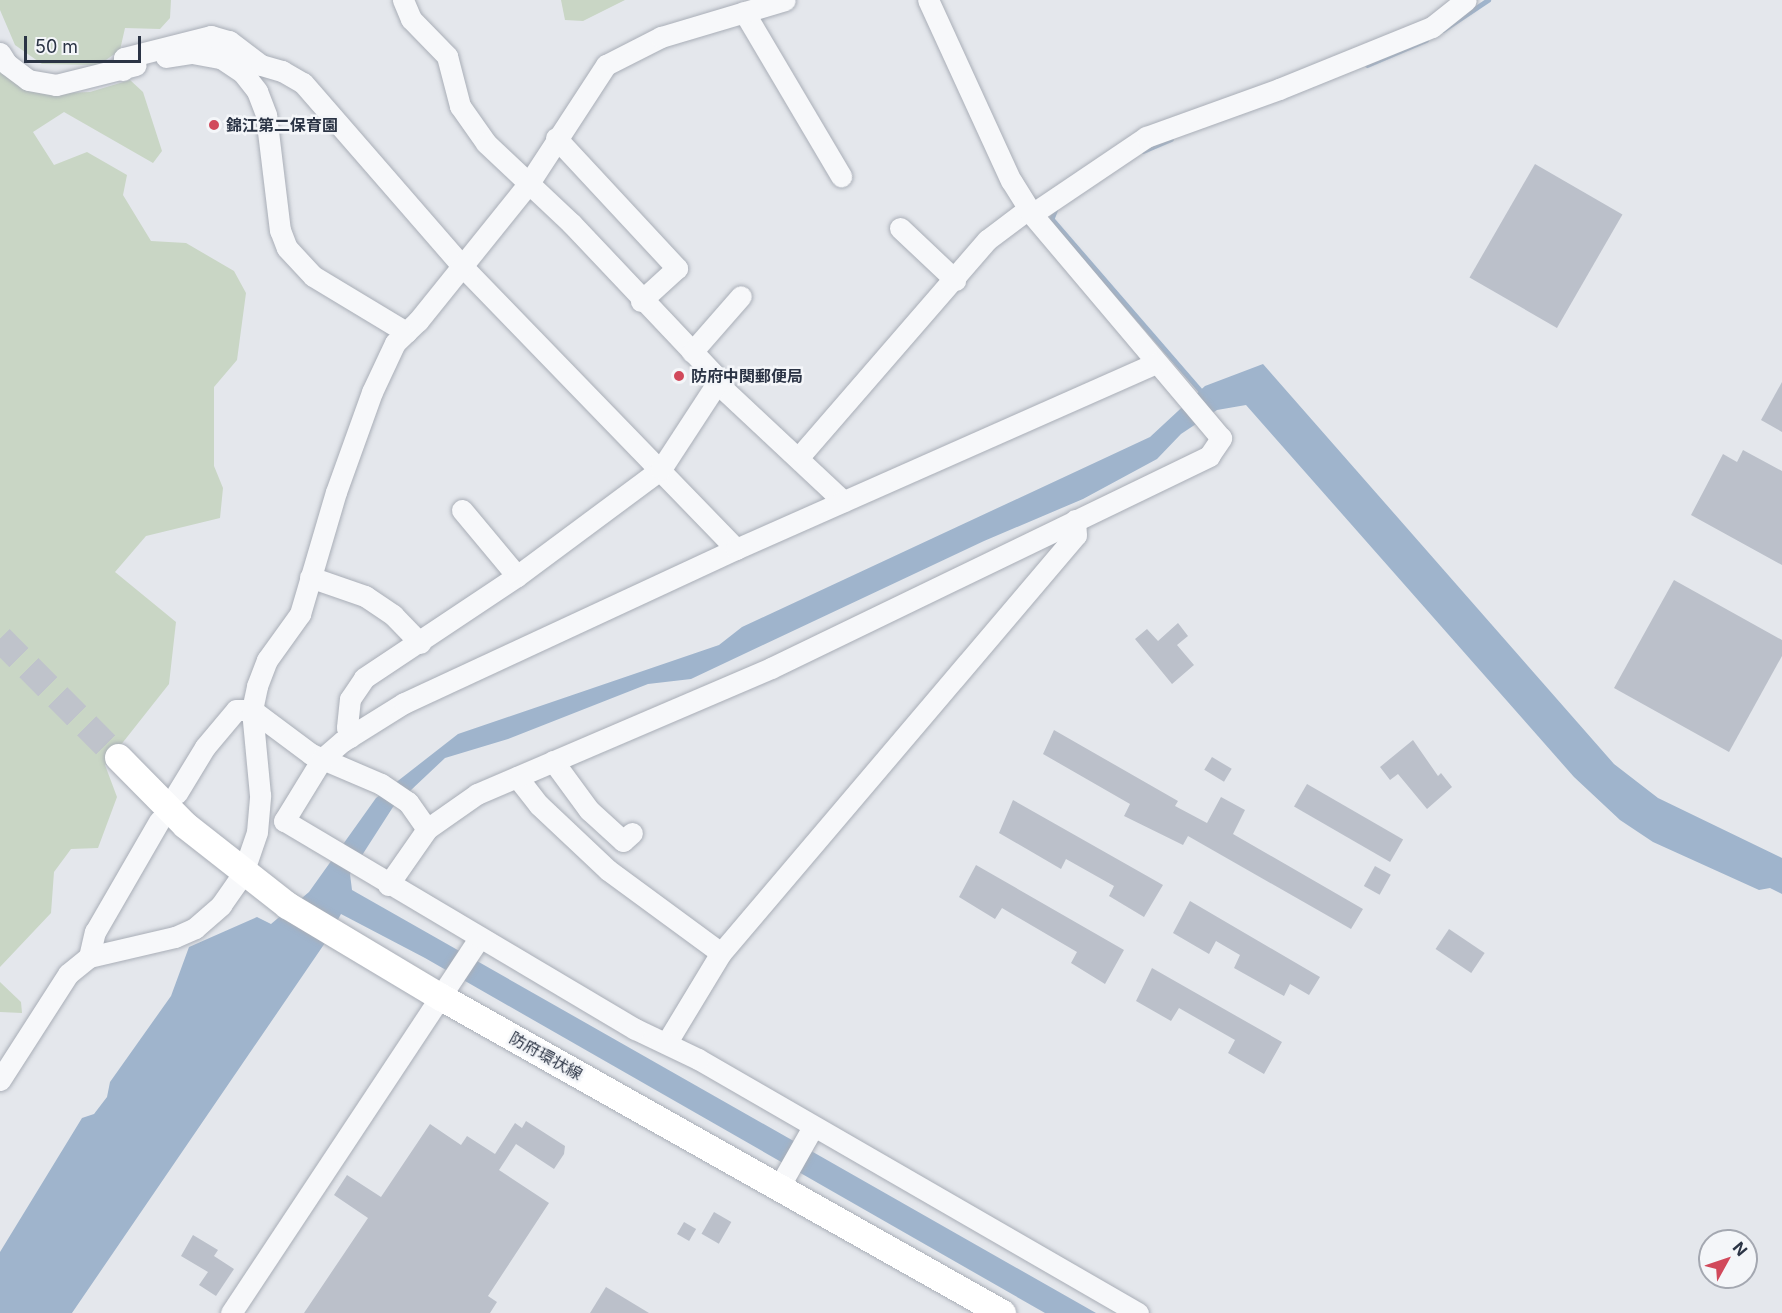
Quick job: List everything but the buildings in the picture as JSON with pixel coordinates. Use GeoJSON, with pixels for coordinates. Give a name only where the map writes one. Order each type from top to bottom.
{"type":"FeatureCollection","features":[{"type":"Feature","properties":{"kind":"main road","name":"防府環状線"},"geometry":{"type":"LineString","coordinates":[[118,758],[185,825],[243,873],[287,904],[338,936],[448,987],[779,1186],[1002,1313]]}},
{"type":"Feature","properties":{"kind":"street"},"geometry":{"type":"LineString","coordinates":[[403,0],[411,19],[447,56],[467,120],[571,223],[641,301],[692,352],[717,383],[799,457],[843,501]]}},
{"type":"Feature","properties":{"kind":"street"},"geometry":{"type":"LineString","coordinates":[[0,1080],[50,996],[68,974],[89,957],[175,937],[195,928],[221,905],[243,873],[257,832],[260,795],[252,710],[267,660],[300,614],[310,577],[372,392],[395,343],[462,266],[529,183],[556,138],[606,65],[661,37],[785,0]]}},
{"type":"Feature","properties":{"kind":"street"},"geometry":{"type":"LineString","coordinates":[[388,885],[427,829],[477,794],[771,668],[1209,456],[1221,438],[1032,214],[1011,181],[927,0]]}},
{"type":"Feature","properties":{"kind":"street"},"geometry":{"type":"LineString","coordinates":[[799,457],[987,240],[1024,212],[1032,214],[1146,137],[1279,89],[1432,27],[1466,0]]}},
{"type":"Feature","properties":{"kind":"street"},"geometry":{"type":"LineString","coordinates":[[744,12],[841,176]]}},
{"type":"Feature","properties":{"kind":"street"},"geometry":{"type":"LineString","coordinates":[[123,70],[124,58],[212,36],[229,42],[261,65],[282,71],[317,96],[462,266],[604,417],[661,469],[736,549]]}},
{"type":"Feature","properties":{"kind":"street"},"geometry":{"type":"LineString","coordinates":[[0,53],[7,64],[28,80],[56,85],[192,53],[220,58],[243,73],[257,91],[266,115],[280,230],[287,248],[313,276],[406,332]]}},
{"type":"Feature","properties":{"kind":"street"},"geometry":{"type":"LineString","coordinates":[[556,138],[677,268],[641,301]]}},
{"type":"Feature","properties":{"kind":"street"},"geometry":{"type":"LineString","coordinates":[[900,228],[955,279]]}},
{"type":"Feature","properties":{"kind":"street"},"geometry":{"type":"LineString","coordinates":[[692,352],[741,296]]}},
{"type":"Feature","properties":{"kind":"street"},"geometry":{"type":"LineString","coordinates":[[1138,1313],[811,1130],[667,1042],[635,1029],[477,941],[388,885],[364,865],[284,821],[322,759],[350,737],[404,703],[736,549],[1156,363]]}},
{"type":"Feature","properties":{"kind":"street"},"geometry":{"type":"LineString","coordinates":[[350,737],[347,727],[355,688],[517,576],[661,469],[717,383]]}},
{"type":"Feature","properties":{"kind":"street"},"geometry":{"type":"LineString","coordinates":[[462,510],[517,576]]}},
{"type":"Feature","properties":{"kind":"street"},"geometry":{"type":"LineString","coordinates":[[667,1042],[721,953],[1076,535],[1075,520]]}},
{"type":"Feature","properties":{"kind":"street"},"geometry":{"type":"LineString","coordinates":[[310,577],[365,596],[393,615],[420,643]]}},
{"type":"Feature","properties":{"kind":"street"},"geometry":{"type":"LineString","coordinates":[[177,793],[205,747],[236,710],[252,710],[322,759],[381,784],[408,802],[427,829]]}},
{"type":"Feature","properties":{"kind":"street"},"geometry":{"type":"LineString","coordinates":[[553,762],[589,810],[623,841],[632,833]]}},
{"type":"Feature","properties":{"kind":"street"},"geometry":{"type":"LineString","coordinates":[[517,777],[539,805],[608,870],[721,953]]}},
{"type":"Feature","properties":{"kind":"street"},"geometry":{"type":"LineString","coordinates":[[89,957],[94,932],[159,821]]}},
{"type":"Feature","properties":{"kind":"street"},"geometry":{"type":"LineString","coordinates":[[231,1313],[477,941]]}},
{"type":"Feature","properties":{"kind":"street"},"geometry":{"type":"LineString","coordinates":[[779,1186],[811,1130]]}},
{"type":"Feature","properties":{"kind":"green space"},"geometry":{"type":"Polygon","coordinates":[[[0,0],[171,0],[170,18],[160,29],[125,28],[120,50],[99,65],[42,64],[15,45],[0,10],[0,0]]]}},
{"type":"Feature","properties":{"kind":"green space"},"geometry":{"type":"Polygon","coordinates":[[[561,0],[625,0],[583,21],[565,20],[561,0]]]}},
{"type":"Feature","properties":{"kind":"green space"},"geometry":{"type":"Polygon","coordinates":[[[0,68],[63,93],[90,92],[130,80],[143,92],[162,151],[153,163],[64,112],[33,132],[54,165],[87,152],[127,175],[123,195],[151,241],[186,243],[234,271],[246,293],[237,360],[214,387],[214,466],[223,488],[220,518],[146,536],[115,572],[176,622],[169,684],[105,765],[117,797],[98,848],[71,849],[54,872],[51,913],[0,967],[0,68]]]}},
{"type":"Feature","properties":{"kind":"green space"},"geometry":{"type":"Polygon","coordinates":[[[0,982],[21,1002],[22,1013],[0,1012],[0,982]]]}},
{"type":"Feature","properties":{"kind":"water"},"geometry":{"type":"Polygon","coordinates":[[[1263,364],[1614,764],[1658,798],[1782,858],[1782,894],[1770,888],[1759,890],[1653,842],[1620,820],[1574,777],[1246,405],[1217,410],[1181,434],[1157,459],[1083,499],[984,541],[691,679],[648,684],[508,739],[445,758],[393,807],[350,874],[352,890],[1096,1313],[1045,1313],[425,958],[341,914],[327,940],[72,1313],[0,1313],[0,1252],[82,1118],[94,1114],[107,1097],[110,1082],[171,996],[189,947],[257,917],[271,924],[309,892],[376,798],[458,734],[719,645],[742,627],[1150,437],[1205,386],[1263,364]]]}},
{"type":"Feature","properties":{"kind":"waterway"},"geometry":{"type":"LineString","coordinates":[[1443,30],[1488,0]]}},
{"type":"Feature","properties":{"kind":"waterway"},"geometry":{"type":"LineString","coordinates":[[1367,65],[1426,40]]}},
{"type":"Feature","properties":{"kind":"waterway"},"geometry":{"type":"LineString","coordinates":[[1143,151],[1171,139]]}},
{"type":"Feature","properties":{"kind":"waterway"},"geometry":{"type":"LineString","coordinates":[[1056,209],[1052,219],[1200,390]]}},
{"type":"Feature","properties":{"kind":"tunnel"},"geometry":{"type":"LineString","coordinates":[[0,638],[118,757]]}},
{"type":"Feature","properties":{"kind":"place","name":"錦江第二保育園"},"geometry":{"type":"Point","coordinates":[214,125]}},
{"type":"Feature","properties":{"kind":"place","name":"防府中関郵便局"},"geometry":{"type":"Point","coordinates":[679,376]}}]}
